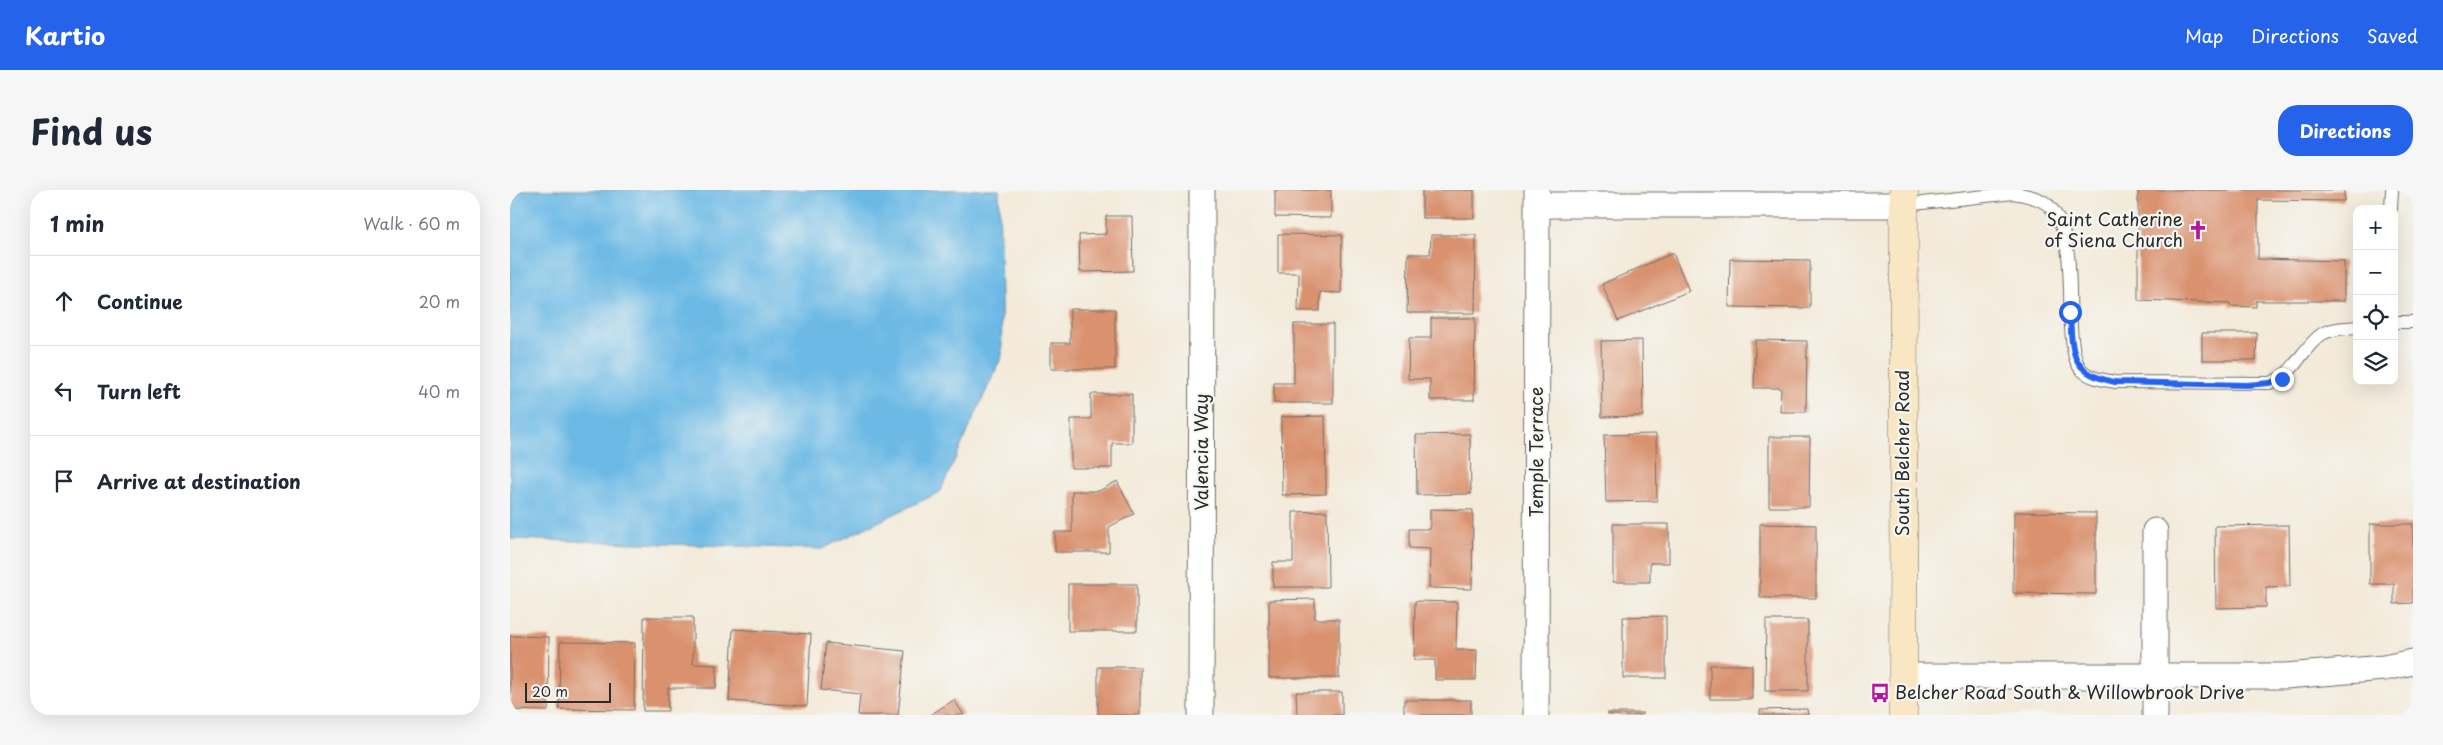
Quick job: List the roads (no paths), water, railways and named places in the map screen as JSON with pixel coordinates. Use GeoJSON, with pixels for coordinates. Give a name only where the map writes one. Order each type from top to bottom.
{"type":"FeatureCollection","features":[{"type":"Feature","properties":{"kind":"main road","name":"South Belcher Road"},"geometry":{"type":"LineString","coordinates":[[1902,715],[1904,197]]}},
{"type":"Feature","properties":{"kind":"street","name":"Valencia Way"},"geometry":{"type":"LineString","coordinates":[[1201,715],[1202,190]]}},
{"type":"Feature","properties":{"kind":"street"},"geometry":{"type":"LineString","coordinates":[[1537,198],[1904,197]]}},
{"type":"Feature","properties":{"kind":"street","name":"Temple Terrace"},"geometry":{"type":"LineString","coordinates":[[1536,715],[1537,198]]}},
{"type":"Feature","properties":{"kind":"street"},"geometry":{"type":"LineString","coordinates":[[2154,531],[2155,715]]}},
{"type":"Feature","properties":{"kind":"street"},"geometry":{"type":"LineString","coordinates":[[1903,676],[2285,676],[2384,668],[2413,662]]}},
{"type":"Feature","properties":{"kind":"lane"},"geometry":{"type":"LineString","coordinates":[[2391,205],[2392,190]]}},
{"type":"Feature","properties":{"kind":"lane"},"geometry":{"type":"LineString","coordinates":[[1904,197],[2013,193],[2030,195],[2050,207],[2059,221],[2067,250],[2074,353],[2080,368],[2096,379],[2115,382],[2269,383],[2282,379],[2312,342],[2324,333],[2353,328]]}},
{"type":"Feature","properties":{"kind":"lane"},"geometry":{"type":"LineString","coordinates":[[2398,322],[2413,322]]}},
{"type":"Feature","properties":{"kind":"water"},"geometry":{"type":"Polygon","coordinates":[[[510,190],[999,190],[1002,356],[940,492],[822,549],[510,539],[510,190]]]}},
{"type":"Feature","properties":{"kind":"place","name":"Saint Catherine of Siena Church"},"geometry":{"type":"Point","coordinates":[2198,230]}},
{"type":"Feature","properties":{"kind":"place","name":"Belcher Road South & Willowbrook Drive"},"geometry":{"type":"Point","coordinates":[1880,693]}}]}
